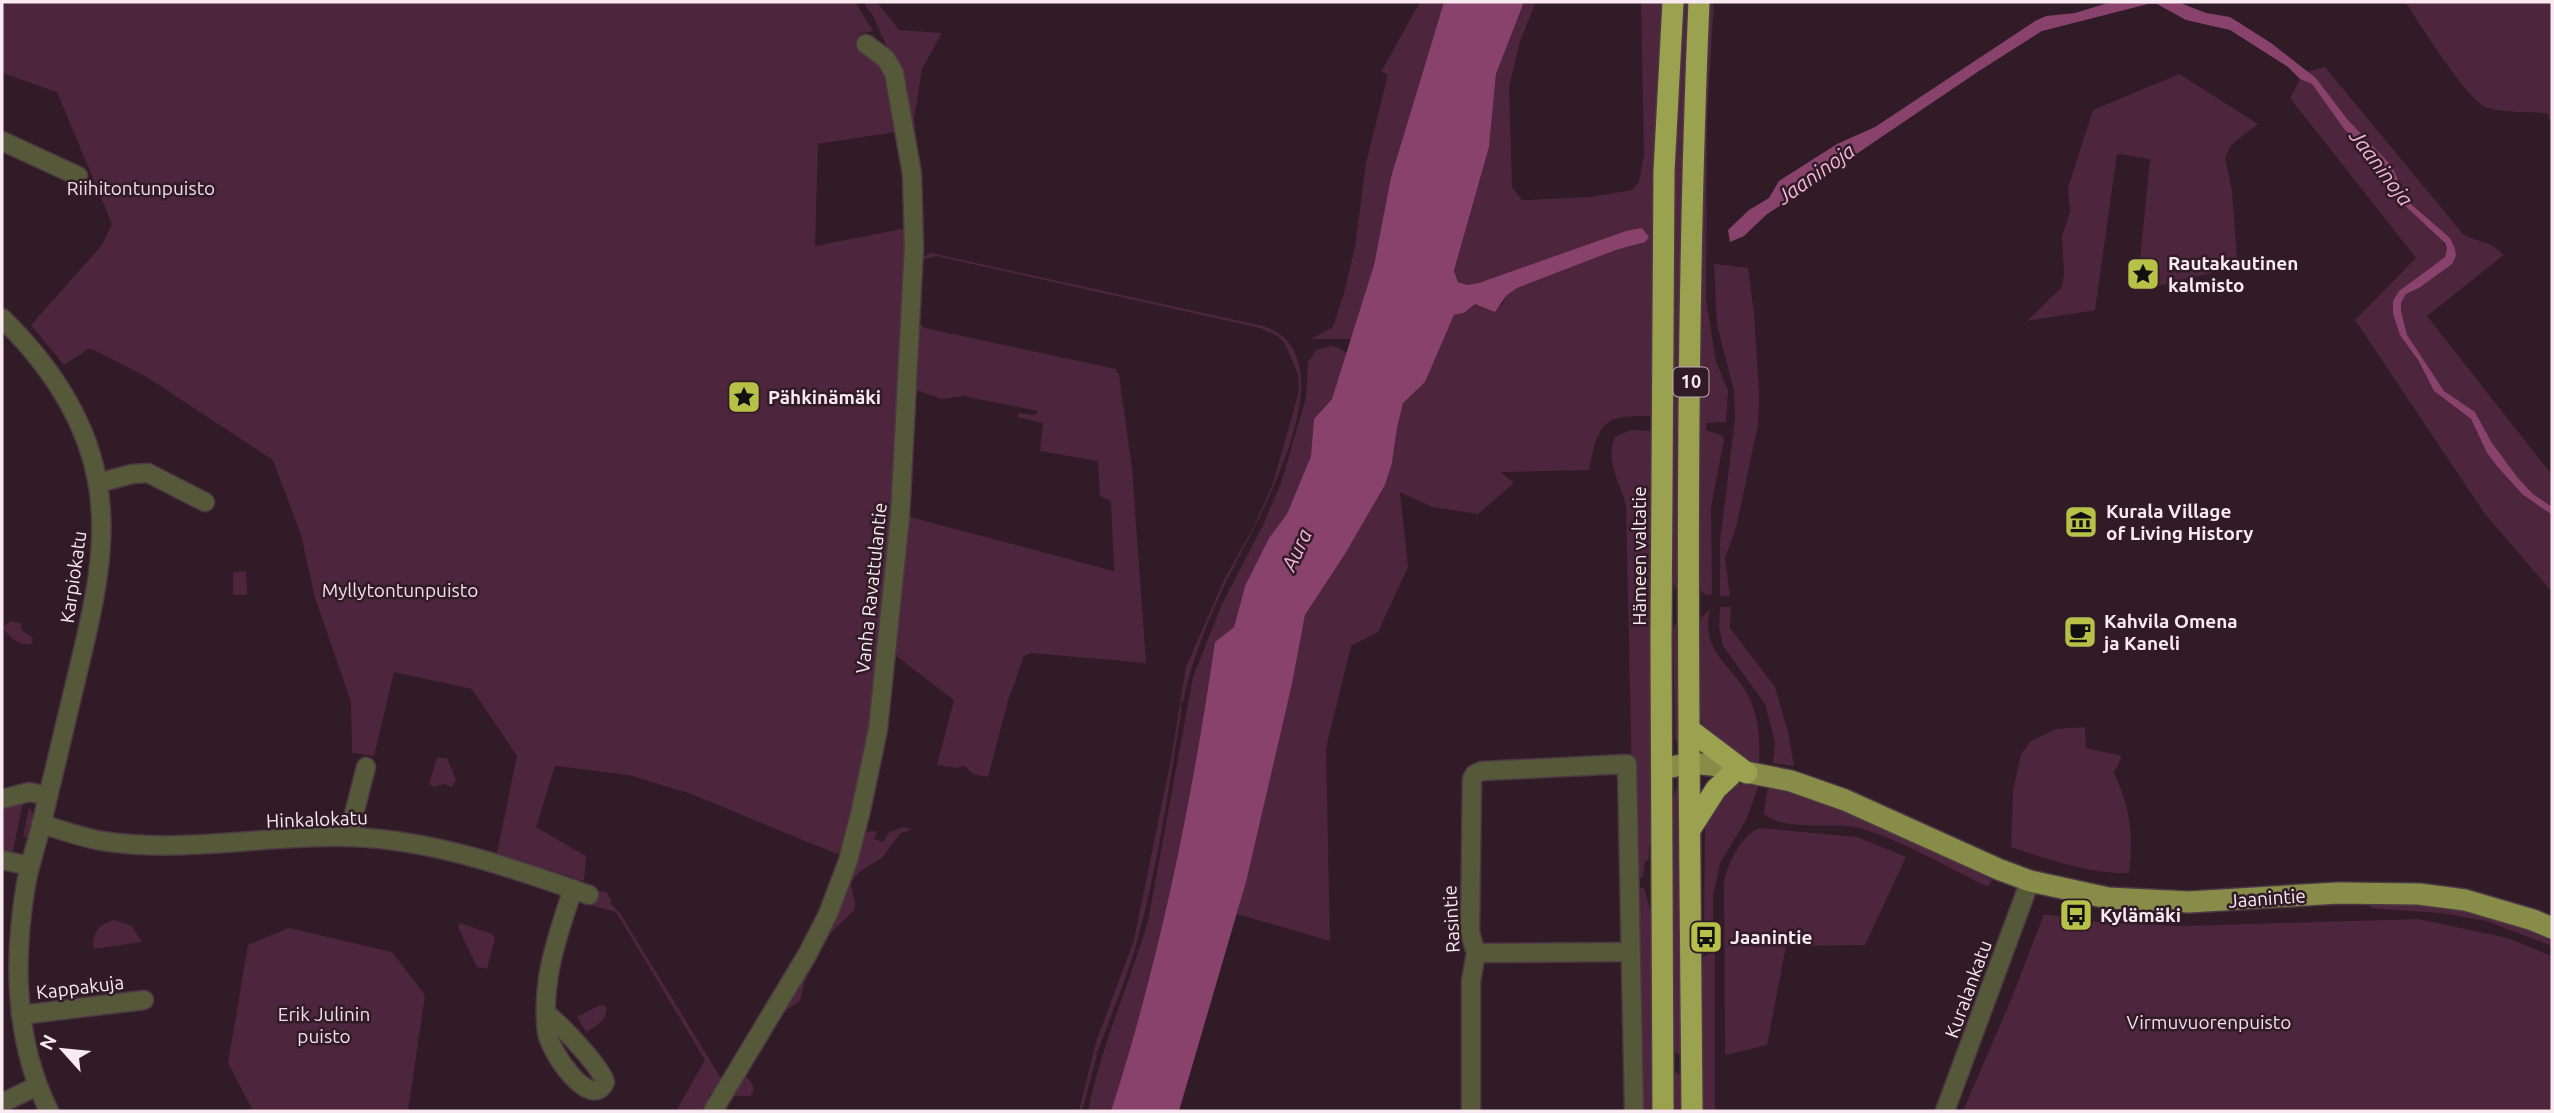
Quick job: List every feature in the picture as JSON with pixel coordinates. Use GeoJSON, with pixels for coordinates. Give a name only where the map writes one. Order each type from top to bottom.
{"type":"FeatureCollection","features":[{"type":"Feature","properties":{"kind":"highway","name":"Hämeen valtatie"},"geometry":{"type":"LineString","coordinates":[[1662,1111],[1664,171],[1673,2]]}},
{"type":"Feature","properties":{"kind":"highway","name":"10"},"geometry":{"type":"LineString","coordinates":[[1692,1111],[1690,730],[1693,146],[1699,2]]}},
{"type":"Feature","properties":{"kind":"highway"},"geometry":{"type":"LineString","coordinates":[[1690,730],[1738,775],[1716,789],[1690,830]]}},
{"type":"Feature","properties":{"kind":"main road","name":"Jaanintie"},"geometry":{"type":"LineString","coordinates":[[1661,769],[1791,781],[1823,792],[2030,881],[2108,898],[2189,902],[2338,893],[2419,894],[2465,900],[2552,928]]}},
{"type":"Feature","properties":{"kind":"street","name":"Vanha Ravattulantie"},"geometry":{"type":"LineString","coordinates":[[713,1111],[807,955],[828,914],[848,861],[878,729],[900,511],[914,246],[912,174],[894,73],[886,59],[866,44]]}},
{"type":"Feature","properties":{"kind":"street"},"geometry":{"type":"LineString","coordinates":[[2,141],[78,176]]}},
{"type":"Feature","properties":{"kind":"street","name":"Karpiokatu"},"geometry":{"type":"LineString","coordinates":[[2,318],[46,367],[63,392],[79,425],[98,483],[102,537],[94,601],[30,866],[20,921],[17,960],[26,1049],[37,1086],[49,1111]]}},
{"type":"Feature","properties":{"kind":"street"},"geometry":{"type":"LineString","coordinates":[[98,483],[132,474],[148,473],[205,502]]}},
{"type":"Feature","properties":{"kind":"street","name":"Rasintie"},"geometry":{"type":"LineString","coordinates":[[1471,1111],[1471,981],[1475,953],[1470,933],[1470,787],[1475,774],[1482,771],[1627,764],[1630,952]]}},
{"type":"Feature","properties":{"kind":"street"},"geometry":{"type":"LineString","coordinates":[[348,837],[366,767]]}},
{"type":"Feature","properties":{"kind":"street"},"geometry":{"type":"LineString","coordinates":[[2,799],[29,792],[48,796]]}},
{"type":"Feature","properties":{"kind":"street","name":"Hinkalokatu"},"geometry":{"type":"LineString","coordinates":[[41,824],[101,841],[138,845],[348,837],[404,842],[437,848],[581,892],[550,964],[546,987],[547,1014]]}},
{"type":"Feature","properties":{"kind":"street"},"geometry":{"type":"LineString","coordinates":[[2,860],[30,866]]}},
{"type":"Feature","properties":{"kind":"street","name":"Kuralankatu"},"geometry":{"type":"LineString","coordinates":[[1945,1111],[2030,881]]}},
{"type":"Feature","properties":{"kind":"street"},"geometry":{"type":"LineString","coordinates":[[1475,953],[1630,952],[1634,1111]]}},
{"type":"Feature","properties":{"kind":"street","name":"Kappakuja"},"geometry":{"type":"LineString","coordinates":[[22,1015],[144,999]]}},
{"type":"Feature","properties":{"kind":"street"},"geometry":{"type":"LineString","coordinates":[[2,1103],[37,1086]]}},
{"type":"Feature","properties":{"kind":"green space"},"geometry":{"type":"Polygon","coordinates":[[[2,2],[855,2],[873,31],[860,34],[856,46],[865,56],[884,64],[902,131],[818,144],[815,246],[907,228],[894,515],[867,757],[844,849],[837,854],[691,794],[629,775],[555,766],[536,827],[586,856],[584,881],[497,853],[517,756],[472,689],[394,672],[374,756],[352,753],[351,702],[315,598],[301,535],[273,460],[145,376],[90,348],[64,365],[31,325],[102,245],[112,224],[57,92],[2,73],[2,2]]]}},
{"type":"Feature","properties":{"kind":"green space"},"geometry":{"type":"Polygon","coordinates":[[[863,2],[877,2],[899,30],[942,33],[922,69],[914,119],[921,181],[923,239],[917,238],[892,58],[873,16],[863,2]]]}},
{"type":"Feature","properties":{"kind":"green space"},"geometry":{"type":"Polygon","coordinates":[[[1420,2],[1444,2],[1391,177],[1374,265],[1352,339],[1311,339],[1333,327],[1344,293],[1355,247],[1366,163],[1388,74],[1381,72],[1420,2]]]}},
{"type":"Feature","properties":{"kind":"green space"},"geometry":{"type":"Polygon","coordinates":[[[1524,2],[1536,2],[1520,41],[1509,87],[1512,187],[1522,200],[1591,197],[1632,190],[1639,182],[1644,155],[1641,2],[1663,2],[1654,138],[1652,416],[1623,417],[1606,424],[1596,441],[1589,470],[1501,472],[1514,483],[1478,514],[1432,507],[1400,492],[1408,567],[1378,632],[1351,646],[1326,748],[1330,941],[1237,914],[1292,684],[1305,615],[1385,485],[1392,463],[1403,402],[1425,381],[1454,315],[1464,313],[1475,304],[1502,305],[1506,296],[1517,288],[1616,250],[1645,242],[1479,283],[1467,285],[1458,282],[1454,272],[1489,147],[1496,74],[1524,2]]]}},
{"type":"Feature","properties":{"kind":"green space"},"geometry":{"type":"Polygon","coordinates":[[[1680,2],[1691,2],[1678,594],[1672,580],[1673,172],[1680,2]]]}},
{"type":"Feature","properties":{"kind":"green space"},"geometry":{"type":"Polygon","coordinates":[[[1709,2],[1714,2],[1707,118],[1706,300],[1716,361],[1728,391],[1726,422],[1707,423],[1706,430],[1723,436],[1724,440],[1711,507],[1712,594],[1709,596],[1701,592],[1699,585],[1703,118],[1709,2]]]}},
{"type":"Feature","properties":{"kind":"green space"},"geometry":{"type":"Polygon","coordinates":[[[2405,2],[2552,2],[2552,124],[2547,113],[2502,111],[2479,103],[2456,77],[2405,2]]]}},
{"type":"Feature","properties":{"kind":"green space"},"geometry":{"type":"Polygon","coordinates":[[[2325,67],[2463,234],[2493,246],[2504,255],[2427,316],[2552,475],[2552,507],[2533,494],[2518,478],[2492,443],[2475,412],[2444,391],[2406,335],[2401,303],[2406,294],[2419,288],[2452,263],[2450,238],[2411,204],[2392,166],[2347,119],[2316,78],[2306,72],[2325,67]]]}},
{"type":"Feature","properties":{"kind":"green space"},"geometry":{"type":"Polygon","coordinates":[[[2179,74],[2258,124],[2231,145],[2225,158],[2232,191],[2239,266],[2137,291],[2150,159],[2117,154],[2095,310],[2027,321],[2062,287],[2062,236],[2070,212],[2068,188],[2093,110],[2179,74]]]}},
{"type":"Feature","properties":{"kind":"green space"},"geometry":{"type":"Polygon","coordinates":[[[2300,79],[2312,84],[2344,129],[2382,169],[2401,202],[2439,236],[2447,248],[2445,257],[2399,291],[2393,314],[2434,391],[2471,419],[2487,453],[2522,494],[2552,515],[2552,592],[2485,514],[2355,320],[2416,258],[2290,98],[2300,79]]]}},
{"type":"Feature","properties":{"kind":"green space"},"geometry":{"type":"Polygon","coordinates":[[[931,253],[1263,326],[1290,344],[1300,372],[1299,408],[1288,448],[1272,489],[1212,614],[1180,705],[1182,706],[1168,792],[1146,906],[1135,949],[1095,1054],[1097,1055],[1082,1111],[1079,1111],[1096,1042],[1134,940],[1171,759],[1186,667],[1224,580],[1255,524],[1273,483],[1299,391],[1298,374],[1284,342],[1260,328],[936,256],[925,259],[922,263],[918,322],[925,328],[1116,369],[1132,468],[1146,663],[1032,653],[1024,656],[1008,701],[988,777],[973,774],[965,766],[958,768],[937,765],[954,700],[891,652],[906,516],[1114,571],[1111,501],[1100,496],[1098,461],[1040,451],[1043,423],[1017,417],[1019,413],[1035,415],[1038,411],[963,396],[942,399],[916,390],[908,397],[918,259],[931,253]]]}},
{"type":"Feature","properties":{"kind":"green space"},"geometry":{"type":"Polygon","coordinates":[[[1714,264],[1748,268],[1759,393],[1758,425],[1736,528],[1725,558],[1730,597],[1720,596],[1720,542],[1735,419],[1734,391],[1717,325],[1714,264]]]}},
{"type":"Feature","properties":{"kind":"green space"},"geometry":{"type":"Polygon","coordinates":[[[1330,346],[1347,353],[1332,399],[1314,419],[1311,456],[1287,514],[1269,538],[1245,586],[1234,627],[1215,642],[1173,879],[1145,996],[1111,1111],[1088,1111],[1100,1063],[1148,921],[1193,677],[1221,606],[1262,527],[1281,483],[1306,398],[1308,362],[1316,350],[1330,346]]]}},
{"type":"Feature","properties":{"kind":"green space"},"geometry":{"type":"Polygon","coordinates":[[[1630,430],[1653,431],[1652,830],[1648,860],[1645,861],[1643,877],[1640,878],[1634,871],[1626,505],[1612,462],[1615,437],[1630,430]]]}},
{"type":"Feature","properties":{"kind":"green space"},"geometry":{"type":"Polygon","coordinates":[[[246,571],[247,595],[233,595],[233,572],[246,571]]]}},
{"type":"Feature","properties":{"kind":"green space"},"geometry":{"type":"Polygon","coordinates":[[[1720,607],[1731,607],[1730,628],[1775,687],[1788,732],[1794,766],[1773,763],[1775,742],[1765,704],[1723,646],[1719,627],[1720,607]]]}},
{"type":"Feature","properties":{"kind":"green space"},"geometry":{"type":"Polygon","coordinates":[[[1710,609],[1708,625],[1714,648],[1743,687],[1753,707],[1758,730],[1759,763],[1739,758],[1708,735],[1703,727],[1698,708],[1699,620],[1710,609]]]}},
{"type":"Feature","properties":{"kind":"green space"},"geometry":{"type":"Polygon","coordinates":[[[11,621],[22,624],[21,630],[33,638],[32,644],[19,643],[2,628],[11,621]]]}},
{"type":"Feature","properties":{"kind":"green space"},"geometry":{"type":"Polygon","coordinates":[[[1678,621],[1679,747],[1675,739],[1673,628],[1678,621]]]}},
{"type":"Feature","properties":{"kind":"green space"},"geometry":{"type":"Polygon","coordinates":[[[2085,727],[2086,748],[2122,756],[2114,773],[2124,797],[2129,822],[2129,873],[2085,869],[2011,847],[2013,791],[2021,754],[2031,741],[2056,729],[2085,727]]]}},
{"type":"Feature","properties":{"kind":"green space"},"geometry":{"type":"Polygon","coordinates":[[[437,758],[447,758],[456,780],[452,787],[444,784],[434,787],[429,784],[437,758]]]}},
{"type":"Feature","properties":{"kind":"green space"},"geometry":{"type":"Polygon","coordinates":[[[1679,783],[1682,1053],[1678,1054],[1672,1049],[1671,801],[1679,783]]]}},
{"type":"Feature","properties":{"kind":"green space"},"geometry":{"type":"Polygon","coordinates":[[[1744,783],[1759,785],[1746,820],[1720,863],[1713,897],[1713,932],[1704,932],[1705,830],[1708,814],[1727,787],[1744,783]]]}},
{"type":"Feature","properties":{"kind":"green space"},"geometry":{"type":"Polygon","coordinates":[[[1768,787],[1782,788],[1858,814],[1992,880],[1988,887],[1905,845],[1855,827],[1795,825],[1773,820],[1764,814],[1768,787]]]}},
{"type":"Feature","properties":{"kind":"green space"},"geometry":{"type":"Polygon","coordinates":[[[13,801],[23,802],[12,856],[2,850],[2,809],[13,801]]]}},
{"type":"Feature","properties":{"kind":"green space"},"geometry":{"type":"Polygon","coordinates":[[[29,807],[35,817],[31,838],[23,837],[29,807]]]}},
{"type":"Feature","properties":{"kind":"green space"},"geometry":{"type":"Polygon","coordinates":[[[903,827],[911,829],[900,834],[882,858],[859,872],[853,880],[851,885],[854,910],[831,933],[805,981],[800,1001],[785,1011],[744,1074],[751,1082],[753,1093],[751,1096],[732,1096],[860,832],[877,831],[874,839],[884,842],[888,833],[903,827]]]}},
{"type":"Feature","properties":{"kind":"green space"},"geometry":{"type":"Polygon","coordinates":[[[1760,828],[1857,837],[1906,857],[1865,945],[1786,946],[1767,1045],[1725,1055],[1724,881],[1737,850],[1747,836],[1760,828]]]}},
{"type":"Feature","properties":{"kind":"green space"},"geometry":{"type":"Polygon","coordinates":[[[1635,887],[1644,888],[1651,913],[1653,1111],[1638,1111],[1635,887]]]}},
{"type":"Feature","properties":{"kind":"green space"},"geometry":{"type":"Polygon","coordinates":[[[598,891],[606,892],[612,900],[610,903],[620,913],[722,1080],[716,1092],[710,1093],[709,1096],[714,1100],[708,1111],[676,1111],[705,1060],[616,912],[590,905],[598,891]]]}},
{"type":"Feature","properties":{"kind":"green space"},"geometry":{"type":"Polygon","coordinates":[[[2370,900],[2474,910],[2552,936],[2552,946],[2486,921],[2440,913],[2370,908],[2370,900]]]}},
{"type":"Feature","properties":{"kind":"green space","name":"Virmuvuorenpuisto"},"geometry":{"type":"Polygon","coordinates":[[[2044,914],[2104,923],[2182,926],[2418,919],[2508,938],[2552,956],[2552,1111],[1963,1111],[2011,1000],[2044,914]]]}},
{"type":"Feature","properties":{"kind":"green space"},"geometry":{"type":"Polygon","coordinates":[[[114,920],[132,926],[142,942],[94,949],[97,930],[114,920]]]}},
{"type":"Feature","properties":{"kind":"green space"},"geometry":{"type":"Polygon","coordinates":[[[461,923],[492,934],[495,938],[487,969],[477,967],[458,927],[461,923]]]}},
{"type":"Feature","properties":{"kind":"green space","name":"Erik Julinin puisto"},"geometry":{"type":"Polygon","coordinates":[[[289,928],[392,952],[425,995],[408,1111],[253,1111],[228,1063],[248,945],[289,928]]]}},
{"type":"Feature","properties":{"kind":"green space"},"geometry":{"type":"Polygon","coordinates":[[[1707,941],[1715,946],[1715,1111],[1701,1111],[1700,990],[1703,956],[1707,956],[1707,941]]]}},
{"type":"Feature","properties":{"kind":"green space"},"geometry":{"type":"Polygon","coordinates":[[[600,1005],[606,1006],[603,1019],[586,1032],[577,1017],[600,1005]]]}},
{"type":"Feature","properties":{"kind":"green space"},"geometry":{"type":"Polygon","coordinates":[[[1676,1072],[1682,1077],[1683,1111],[1672,1111],[1673,1077],[1676,1072]]]}},
{"type":"Feature","properties":{"kind":"water","name":"Aura"},"geometry":{"type":"Polygon","coordinates":[[[1444,2],[1524,2],[1496,74],[1489,147],[1454,271],[1458,282],[1467,285],[1479,283],[1626,231],[1642,228],[1649,237],[1645,242],[1616,250],[1517,288],[1506,296],[1495,312],[1475,304],[1464,313],[1454,315],[1425,382],[1403,403],[1392,463],[1385,485],[1305,615],[1292,684],[1246,882],[1179,1111],[1111,1111],[1145,996],[1173,879],[1215,642],[1234,627],[1245,586],[1269,538],[1287,514],[1311,456],[1314,419],[1332,399],[1374,265],[1391,177],[1444,2]]]}},
{"type":"Feature","properties":{"kind":"water","name":"Jaaninoja"},"geometry":{"type":"Polygon","coordinates":[[[2111,2],[2178,2],[2206,13],[2230,17],[2271,43],[2316,78],[2347,119],[2392,166],[2411,204],[2450,238],[2456,256],[2452,264],[2406,294],[2401,303],[2401,311],[2407,335],[2444,391],[2475,412],[2492,443],[2518,478],[2533,494],[2552,507],[2552,515],[2522,494],[2497,466],[2487,453],[2471,419],[2434,391],[2418,360],[2400,335],[2393,314],[2393,301],[2399,291],[2445,257],[2445,243],[2401,202],[2382,169],[2344,129],[2312,84],[2300,79],[2288,67],[2230,30],[2186,20],[2157,4],[2042,31],[1766,215],[1744,236],[1730,242],[1728,230],[1749,210],[1769,198],[1779,181],[1837,144],[1875,127],[2035,21],[2046,16],[2075,13],[2111,2]]]}},
{"type":"Feature","properties":{"kind":"place","name":"Rautakautinen kalmisto"},"geometry":{"type":"Point","coordinates":[2143,274]}},
{"type":"Feature","properties":{"kind":"place","name":"Pähkinämäki"},"geometry":{"type":"Point","coordinates":[744,397]}},
{"type":"Feature","properties":{"kind":"place","name":"Kurala Village of Living History"},"geometry":{"type":"Point","coordinates":[2081,522]}},
{"type":"Feature","properties":{"kind":"place","name":"Kahvila Omena ja Kaneli"},"geometry":{"type":"Point","coordinates":[2080,632]}},
{"type":"Feature","properties":{"kind":"place","name":"Kylämäki"},"geometry":{"type":"Point","coordinates":[2076,915]}},
{"type":"Feature","properties":{"kind":"place","name":"Jaanintie"},"geometry":{"type":"Point","coordinates":[1706,937]}},
{"type":"Feature","properties":{"kind":"park label","name":"Riihitontunpuisto"},"geometry":{"type":"Point","coordinates":[141,188]}},
{"type":"Feature","properties":{"kind":"park label","name":"Myllytontunpuisto"},"geometry":{"type":"Point","coordinates":[400,590]}}]}
